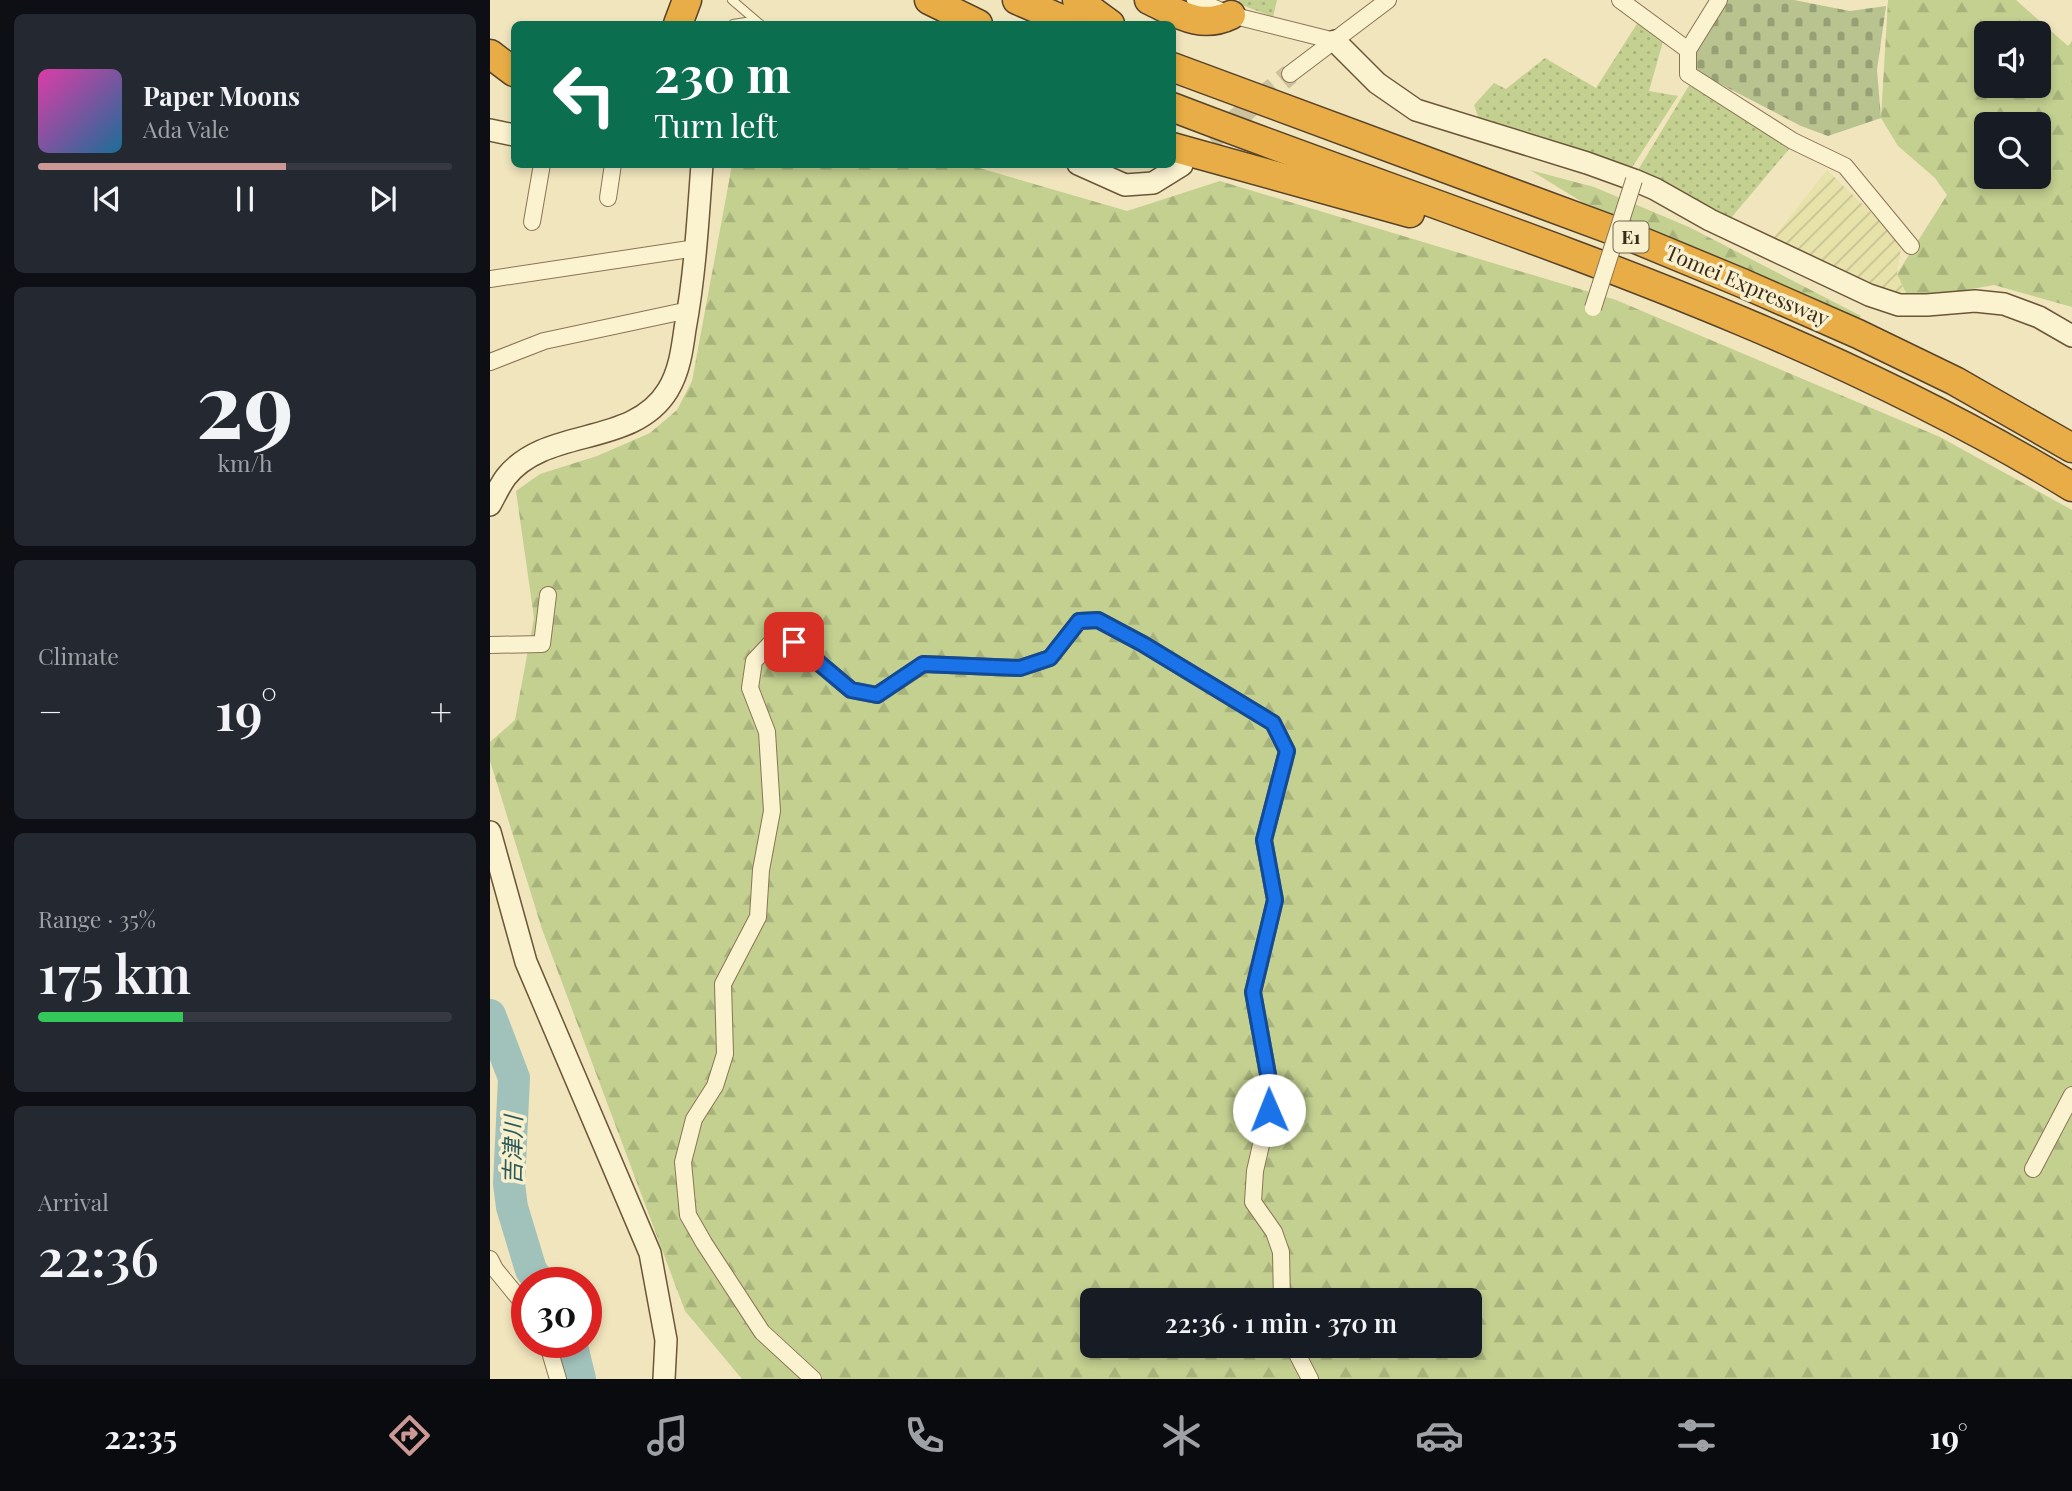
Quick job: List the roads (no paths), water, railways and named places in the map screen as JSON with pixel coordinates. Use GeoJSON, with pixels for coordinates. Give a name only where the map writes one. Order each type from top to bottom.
{"type":"FeatureCollection","features":[{"type":"Feature","properties":{"kind":"highway"},"geometry":{"type":"LineString","coordinates":[[679,21],[687,0]]}},
{"type":"Feature","properties":{"kind":"highway"},"geometry":{"type":"LineString","coordinates":[[929,0],[972,21]]}},
{"type":"Feature","properties":{"kind":"highway"},"geometry":{"type":"LineString","coordinates":[[1017,0],[1066,21]]}},
{"type":"Feature","properties":{"kind":"highway"},"geometry":{"type":"LineString","coordinates":[[1077,0],[1106,21]]}},
{"type":"Feature","properties":{"kind":"highway"},"geometry":{"type":"LineString","coordinates":[[1149,0],[1192,19],[1207,22],[1218,21],[1231,15]]}},
{"type":"Feature","properties":{"kind":"highway"},"geometry":{"type":"LineString","coordinates":[[490,54],[511,70]]}},
{"type":"Feature","properties":{"kind":"highway"},"geometry":{"type":"LineString","coordinates":[[1176,56],[1300,116]]}},
{"type":"Feature","properties":{"kind":"highway","name":"Tomei Expressway"},"geometry":{"type":"LineString","coordinates":[[1176,69],[1631,237],[1742,283],[1858,334],[1955,381],[2072,448]]}},
{"type":"Feature","properties":{"kind":"highway"},"geometry":{"type":"LineString","coordinates":[[490,80],[511,91]]}},
{"type":"Feature","properties":{"kind":"highway","name":"Tomei Expressway"},"geometry":{"type":"LineString","coordinates":[[1176,109],[1310,160],[1504,228],[1798,344],[1922,403],[2066,483]]}},
{"type":"Feature","properties":{"kind":"highway"},"geometry":{"type":"LineString","coordinates":[[1177,156],[1595,263]]}},
{"type":"Feature","properties":{"kind":"street"},"geometry":{"type":"LineString","coordinates":[[1195,0],[1231,15],[1335,41],[1377,83],[1416,110],[1634,180],[1869,295],[1899,305],[1975,301],[2004,304],[2039,317],[2072,335]]}},
{"type":"Feature","properties":{"kind":"street"},"geometry":{"type":"LineString","coordinates":[[1290,74],[1388,0]]}},
{"type":"Feature","properties":{"kind":"street"},"geometry":{"type":"LineString","coordinates":[[1621,0],[1688,50]]}},
{"type":"Feature","properties":{"kind":"street"},"geometry":{"type":"LineString","coordinates":[[1719,0],[1688,50],[1688,74],[1793,141],[1846,166],[1911,246]]}},
{"type":"Feature","properties":{"kind":"street"},"geometry":{"type":"LineString","coordinates":[[490,130],[511,134]]}},
{"type":"Feature","properties":{"kind":"street"},"geometry":{"type":"LineString","coordinates":[[532,222],[541,168]]}},
{"type":"Feature","properties":{"kind":"street"},"geometry":{"type":"LineString","coordinates":[[608,198],[612,168]]}},
{"type":"Feature","properties":{"kind":"street"},"geometry":{"type":"LineString","coordinates":[[490,505],[506,476],[540,451],[625,425],[646,413],[667,392],[679,366],[689,310],[702,168]]}},
{"type":"Feature","properties":{"kind":"street"},"geometry":{"type":"LineString","coordinates":[[1087,168],[1125,184],[1153,183],[1166,168]]}},
{"type":"Feature","properties":{"kind":"street"},"geometry":{"type":"LineString","coordinates":[[1593,308],[1634,180]]}},
{"type":"Feature","properties":{"kind":"street"},"geometry":{"type":"LineString","coordinates":[[490,279],[696,247]]}},
{"type":"Feature","properties":{"kind":"street"},"geometry":{"type":"LineString","coordinates":[[490,362],[544,341],[689,310]]}},
{"type":"Feature","properties":{"kind":"street"},"geometry":{"type":"LineString","coordinates":[[490,645],[542,644],[548,594]]}},
{"type":"Feature","properties":{"kind":"street"},"geometry":{"type":"LineString","coordinates":[[813,1379],[762,1332],[704,1243],[688,1215],[683,1162],[694,1119],[715,1086],[724,1054],[723,984],[758,917],[761,870],[772,811],[767,732],[750,688],[754,662],[770,644],[794,642],[851,690],[877,695],[923,664],[1020,668],[1040,662],[1050,658],[1079,621],[1098,620],[1143,644],[1273,723],[1287,751],[1264,840],[1275,900],[1253,992],[1269,1080],[1269,1110],[1255,1171],[1253,1202],[1274,1232],[1281,1252],[1282,1288]]}},
{"type":"Feature","properties":{"kind":"street"},"geometry":{"type":"LineString","coordinates":[[490,832],[526,962],[650,1253],[666,1340],[664,1379]]}},
{"type":"Feature","properties":{"kind":"street"},"geometry":{"type":"LineString","coordinates":[[2033,1169],[2072,1095]]}},
{"type":"Feature","properties":{"kind":"street"},"geometry":{"type":"LineString","coordinates":[[490,1259],[511,1288]]}},
{"type":"Feature","properties":{"kind":"street"},"geometry":{"type":"LineString","coordinates":[[552,1358],[558,1379]]}},
{"type":"Feature","properties":{"kind":"street"},"geometry":{"type":"LineString","coordinates":[[1299,1358],[1310,1379]]}},
{"type":"Feature","properties":{"kind":"lane"},"geometry":{"type":"LineString","coordinates":[[732,0],[756,21]]}},
{"type":"Feature","properties":{"kind":"waterway","name":"吉津川"},"geometry":{"type":"LineString","coordinates":[[490,1015],[514,1078],[509,1184],[512,1207],[530,1267]]}},
{"type":"Feature","properties":{"kind":"waterway","name":"吉津川"},"geometry":{"type":"LineString","coordinates":[[575,1358],[580,1379]]}},
{"type":"Feature","properties":{"kind":"tunnel"},"geometry":{"type":"LineString","coordinates":[[1187,160],[1290,74]]}}]}
